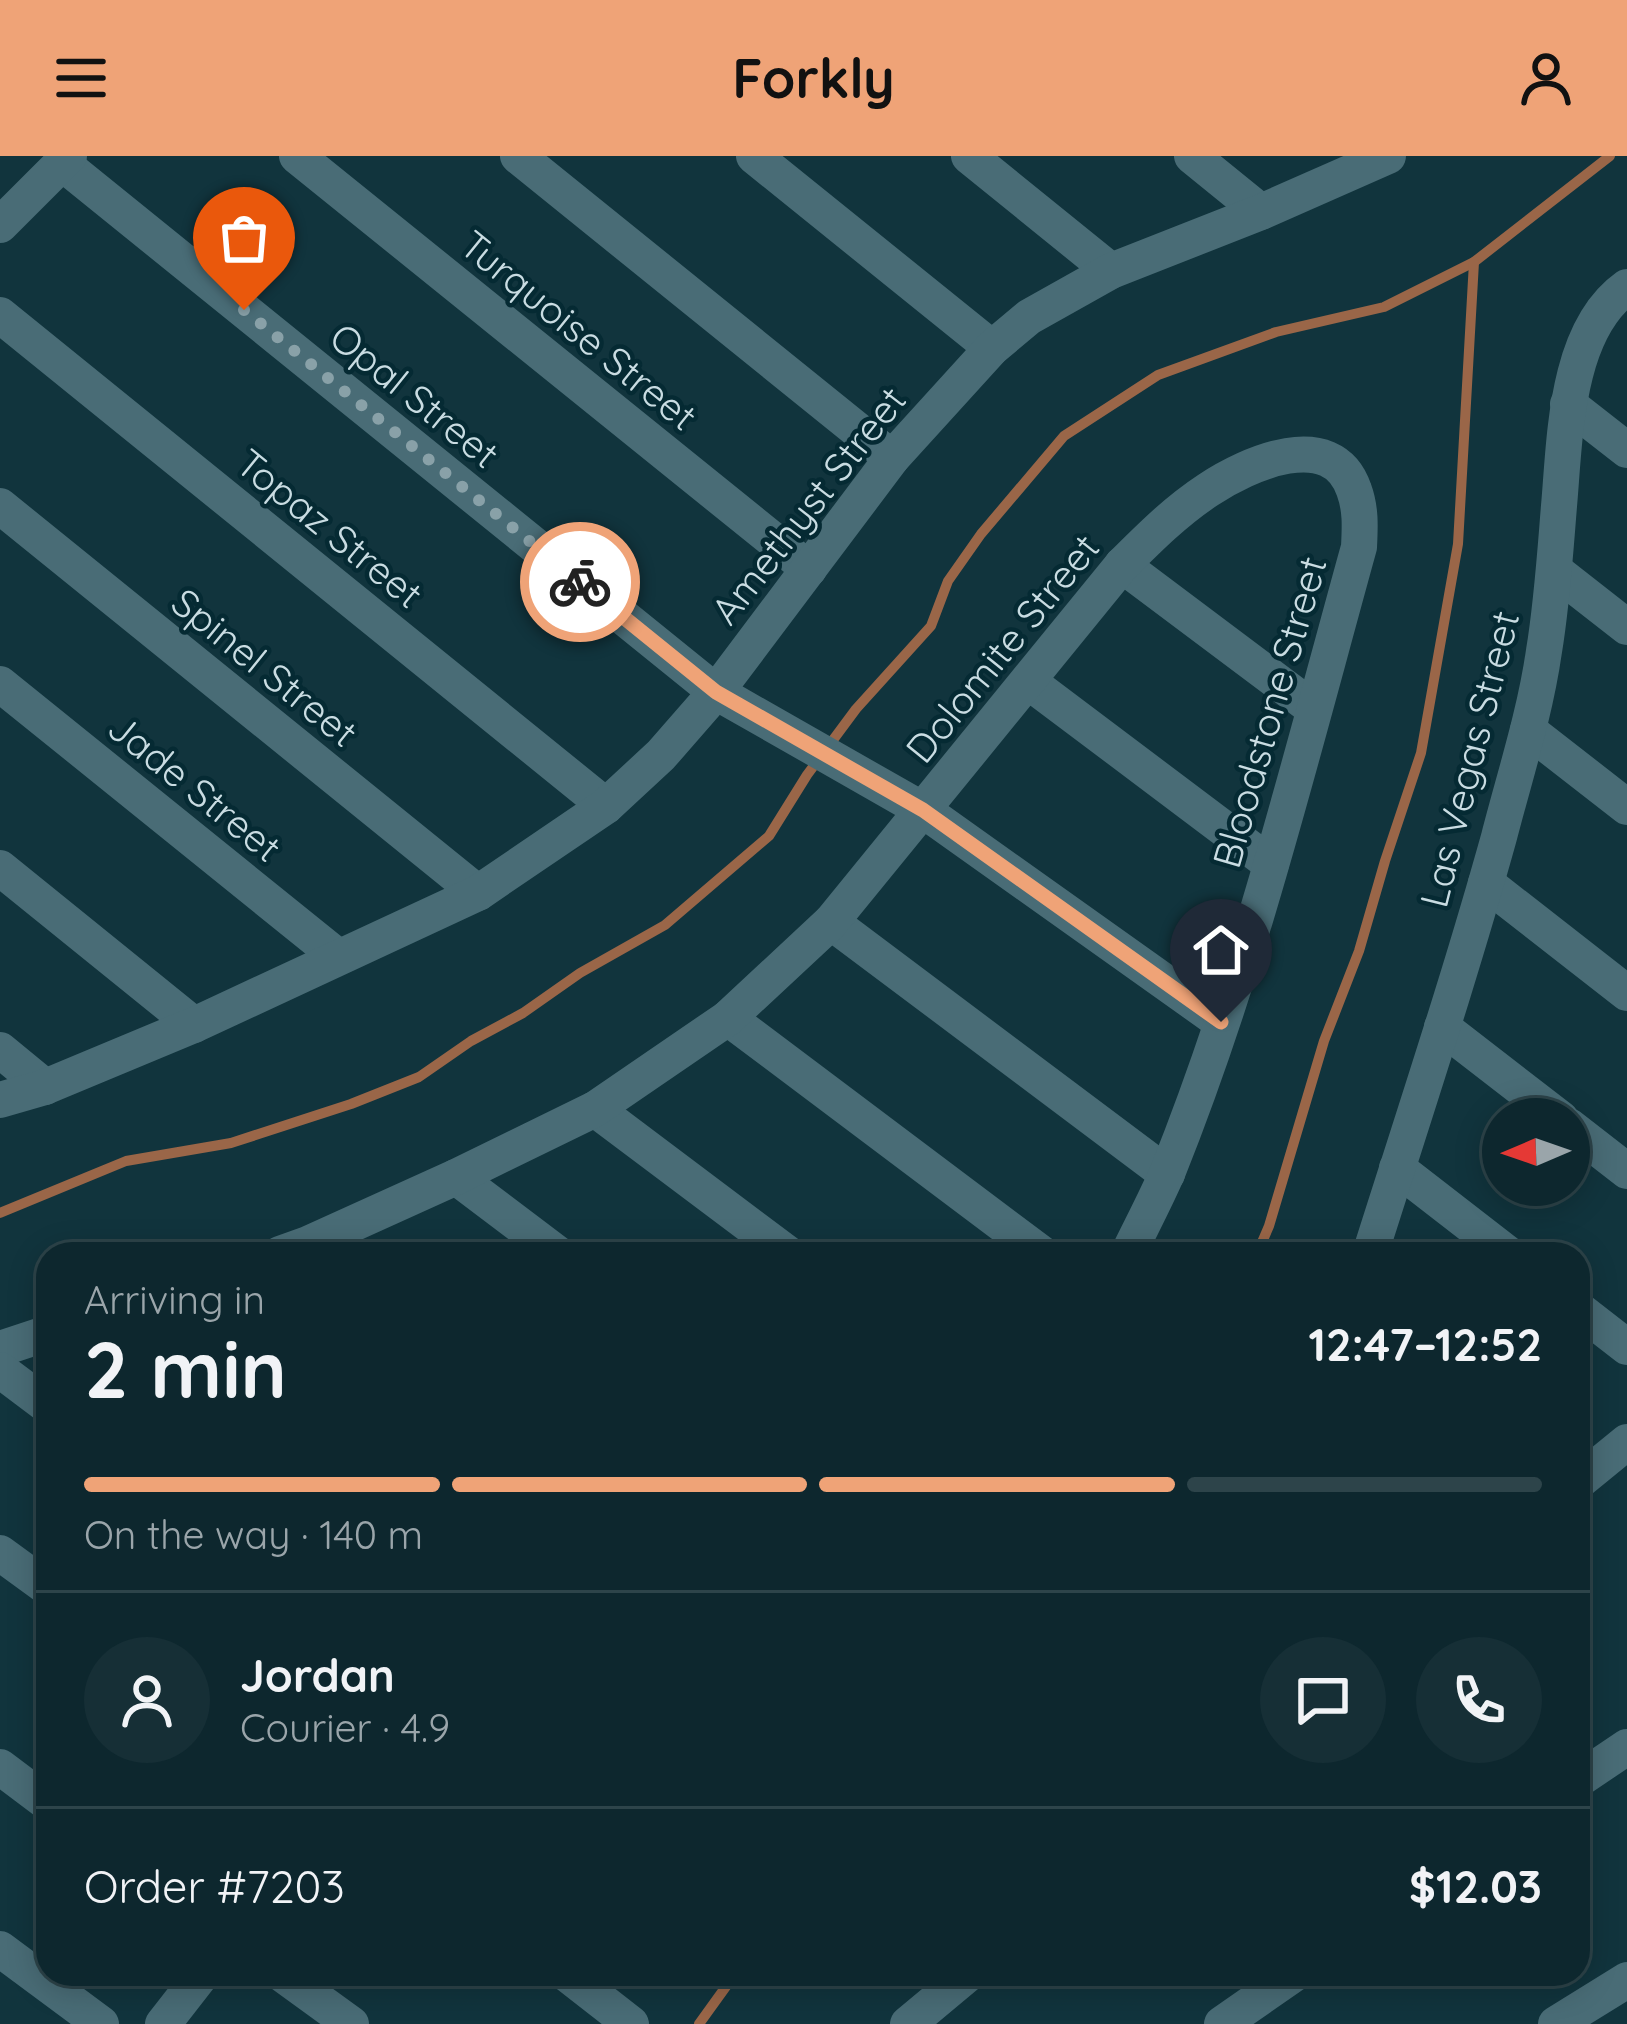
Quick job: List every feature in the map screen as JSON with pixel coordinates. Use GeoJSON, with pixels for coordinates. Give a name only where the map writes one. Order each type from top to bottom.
{"type":"FeatureCollection","features":[{"type":"Feature","properties":{"kind":"street","name":"Turquoise Street"},"geometry":{"type":"LineString","coordinates":[[297,156],[808,569]]}},
{"type":"Feature","properties":{"kind":"street"},"geometry":{"type":"LineString","coordinates":[[518,156],[892,458]]}},
{"type":"Feature","properties":{"kind":"street"},"geometry":{"type":"LineString","coordinates":[[754,156],[992,348]]}},
{"type":"Feature","properties":{"kind":"street"},"geometry":{"type":"LineString","coordinates":[[969,156],[1111,272]]}},
{"type":"Feature","properties":{"kind":"street"},"geometry":{"type":"LineString","coordinates":[[1192,156],[1261,212]]}},
{"type":"Feature","properties":{"kind":"street","name":"Amethyst Street"},"geometry":{"type":"LineString","coordinates":[[0,1100],[45,1087],[194,1025],[478,892],[607,806],[661,755],[716,692],[892,458],[992,348],[1029,317],[1111,272],[1388,156]]}},
{"type":"Feature","properties":{"kind":"street"},"geometry":{"type":"LineString","coordinates":[[0,225],[65,159]]}},
{"type":"Feature","properties":{"kind":"street","name":"Opal Street"},"geometry":{"type":"LineString","coordinates":[[65,159],[716,692],[923,810],[1221,1022]]}},
{"type":"Feature","properties":{"kind":"street","name":"Las Vegas Street"},"geometry":{"type":"LineString","coordinates":[[1374,1242],[1486,883],[1528,730],[1544,654],[1568,404],[1579,358],[1594,326],[1627,287]]}},
{"type":"Feature","properties":{"kind":"street","name":"Topaz Street"},"geometry":{"type":"LineString","coordinates":[[0,315],[607,806]]}},
{"type":"Feature","properties":{"kind":"street"},"geometry":{"type":"LineString","coordinates":[[1568,404],[1627,450]]}},
{"type":"Feature","properties":{"kind":"street","name":"Dolomite Street"},"geometry":{"type":"LineString","coordinates":[[322,1242],[595,1109],[728,1018],[831,922],[1122,565],[1169,519],[1210,488],[1283,456],[1312,453],[1335,464]]}},
{"type":"Feature","properties":{"kind":"street","name":"Bloodstone Street"},"geometry":{"type":"LineString","coordinates":[[1133,1242],[1167,1174],[1221,1022],[1271,864],[1359,547],[1360,512],[1353,484],[1335,464]]}},
{"type":"Feature","properties":{"kind":"street","name":"Spinel Street"},"geometry":{"type":"LineString","coordinates":[[0,506],[478,892]]}},
{"type":"Feature","properties":{"kind":"street"},"geometry":{"type":"LineString","coordinates":[[1122,565],[1314,709]]}},
{"type":"Feature","properties":{"kind":"street"},"geometry":{"type":"LineString","coordinates":[[1554,571],[1627,627]]}},
{"type":"Feature","properties":{"kind":"street"},"geometry":{"type":"LineString","coordinates":[[1029,682],[1271,864]]}},
{"type":"Feature","properties":{"kind":"street","name":"Jade Street"},"geometry":{"type":"LineString","coordinates":[[0,684],[337,956]]}},
{"type":"Feature","properties":{"kind":"street"},"geometry":{"type":"LineString","coordinates":[[1528,730],[1627,807]]}},
{"type":"Feature","properties":{"kind":"street"},"geometry":{"type":"LineString","coordinates":[[0,868],[194,1025]]}},
{"type":"Feature","properties":{"kind":"street"},"geometry":{"type":"LineString","coordinates":[[1486,883],[1627,993]]}},
{"type":"Feature","properties":{"kind":"street"},"geometry":{"type":"LineString","coordinates":[[831,922],[1167,1174]]}},
{"type":"Feature","properties":{"kind":"street"},"geometry":{"type":"LineString","coordinates":[[728,1018],[1026,1242]]}},
{"type":"Feature","properties":{"kind":"street"},"geometry":{"type":"LineString","coordinates":[[1442,1027],[1534,1098]]}},
{"type":"Feature","properties":{"kind":"street"},"geometry":{"type":"LineString","coordinates":[[0,1050],[45,1087]]}},
{"type":"Feature","properties":{"kind":"street"},"geometry":{"type":"LineString","coordinates":[[595,1109],[772,1242]]}},
{"type":"Feature","properties":{"kind":"street"},"geometry":{"type":"LineString","coordinates":[[1590,1142],[1627,1171]]}},
{"type":"Feature","properties":{"kind":"street"},"geometry":{"type":"LineString","coordinates":[[1397,1168],[1493,1242]]}},
{"type":"Feature","properties":{"kind":"street"},"geometry":{"type":"LineString","coordinates":[[456,1177],[542,1242]]}},
{"type":"Feature","properties":{"kind":"street"},"geometry":{"type":"LineString","coordinates":[[1590,1318],[1627,1347]]}},
{"type":"Feature","properties":{"kind":"street"},"geometry":{"type":"LineString","coordinates":[[0,1349],[36,1337]]}},
{"type":"Feature","properties":{"kind":"street"},"geometry":{"type":"LineString","coordinates":[[0,1370],[36,1397]]}},
{"type":"Feature","properties":{"kind":"street"},"geometry":{"type":"LineString","coordinates":[[1590,1472],[1627,1442]]}},
{"type":"Feature","properties":{"kind":"street"},"geometry":{"type":"LineString","coordinates":[[0,1553],[36,1579]]}},
{"type":"Feature","properties":{"kind":"street"},"geometry":{"type":"LineString","coordinates":[[1590,1772],[1627,1747]]}},
{"type":"Feature","properties":{"kind":"street"},"geometry":{"type":"LineString","coordinates":[[0,1768],[36,1794]]}},
{"type":"Feature","properties":{"kind":"street"},"geometry":{"type":"LineString","coordinates":[[2,1954],[36,1978]]}},
{"type":"Feature","properties":{"kind":"street"},"geometry":{"type":"LineString","coordinates":[[1556,2024],[1627,1980]]}},
{"type":"Feature","properties":{"kind":"street"},"geometry":{"type":"LineString","coordinates":[[47,1986],[101,2024]]}},
{"type":"Feature","properties":{"kind":"street"},"geometry":{"type":"LineString","coordinates":[[163,2024],[193,1986]]}},
{"type":"Feature","properties":{"kind":"street"},"geometry":{"type":"LineString","coordinates":[[299,1986],[351,2024]]}},
{"type":"Feature","properties":{"kind":"street"},"geometry":{"type":"LineString","coordinates":[[589,1986],[631,2024]]}},
{"type":"Feature","properties":{"kind":"street"},"geometry":{"type":"LineString","coordinates":[[908,2024],[954,1986]]}},
{"type":"Feature","properties":{"kind":"street"},"geometry":{"type":"LineString","coordinates":[[1222,2024],[1272,2010]]}},
{"type":"Feature","properties":{"kind":"waterway"},"geometry":{"type":"LineString","coordinates":[[0,1213],[126,1161],[231,1143],[419,1077],[580,973],[665,925],[769,836],[856,709],[931,626],[948,581],[981,534],[1064,436],[1158,375],[1276,332],[1384,307],[1474,262],[1610,156]]}},
{"type":"Feature","properties":{"kind":"waterway"},"geometry":{"type":"LineString","coordinates":[[1262,1242],[1421,753],[1458,544],[1474,262]]}},
{"type":"Feature","properties":{"kind":"waterway"},"geometry":{"type":"LineString","coordinates":[[699,2024],[726,1986]]}},
{"type":"Feature","properties":{"kind":"way so far"},"geometry":{"type":"LineString","coordinates":[[244,310],[580,582]]}},
{"type":"Feature","properties":{"kind":"route"},"geometry":{"type":"LineString","coordinates":[[580,582],[716,692],[923,810],[1221,1022]]}}]}
